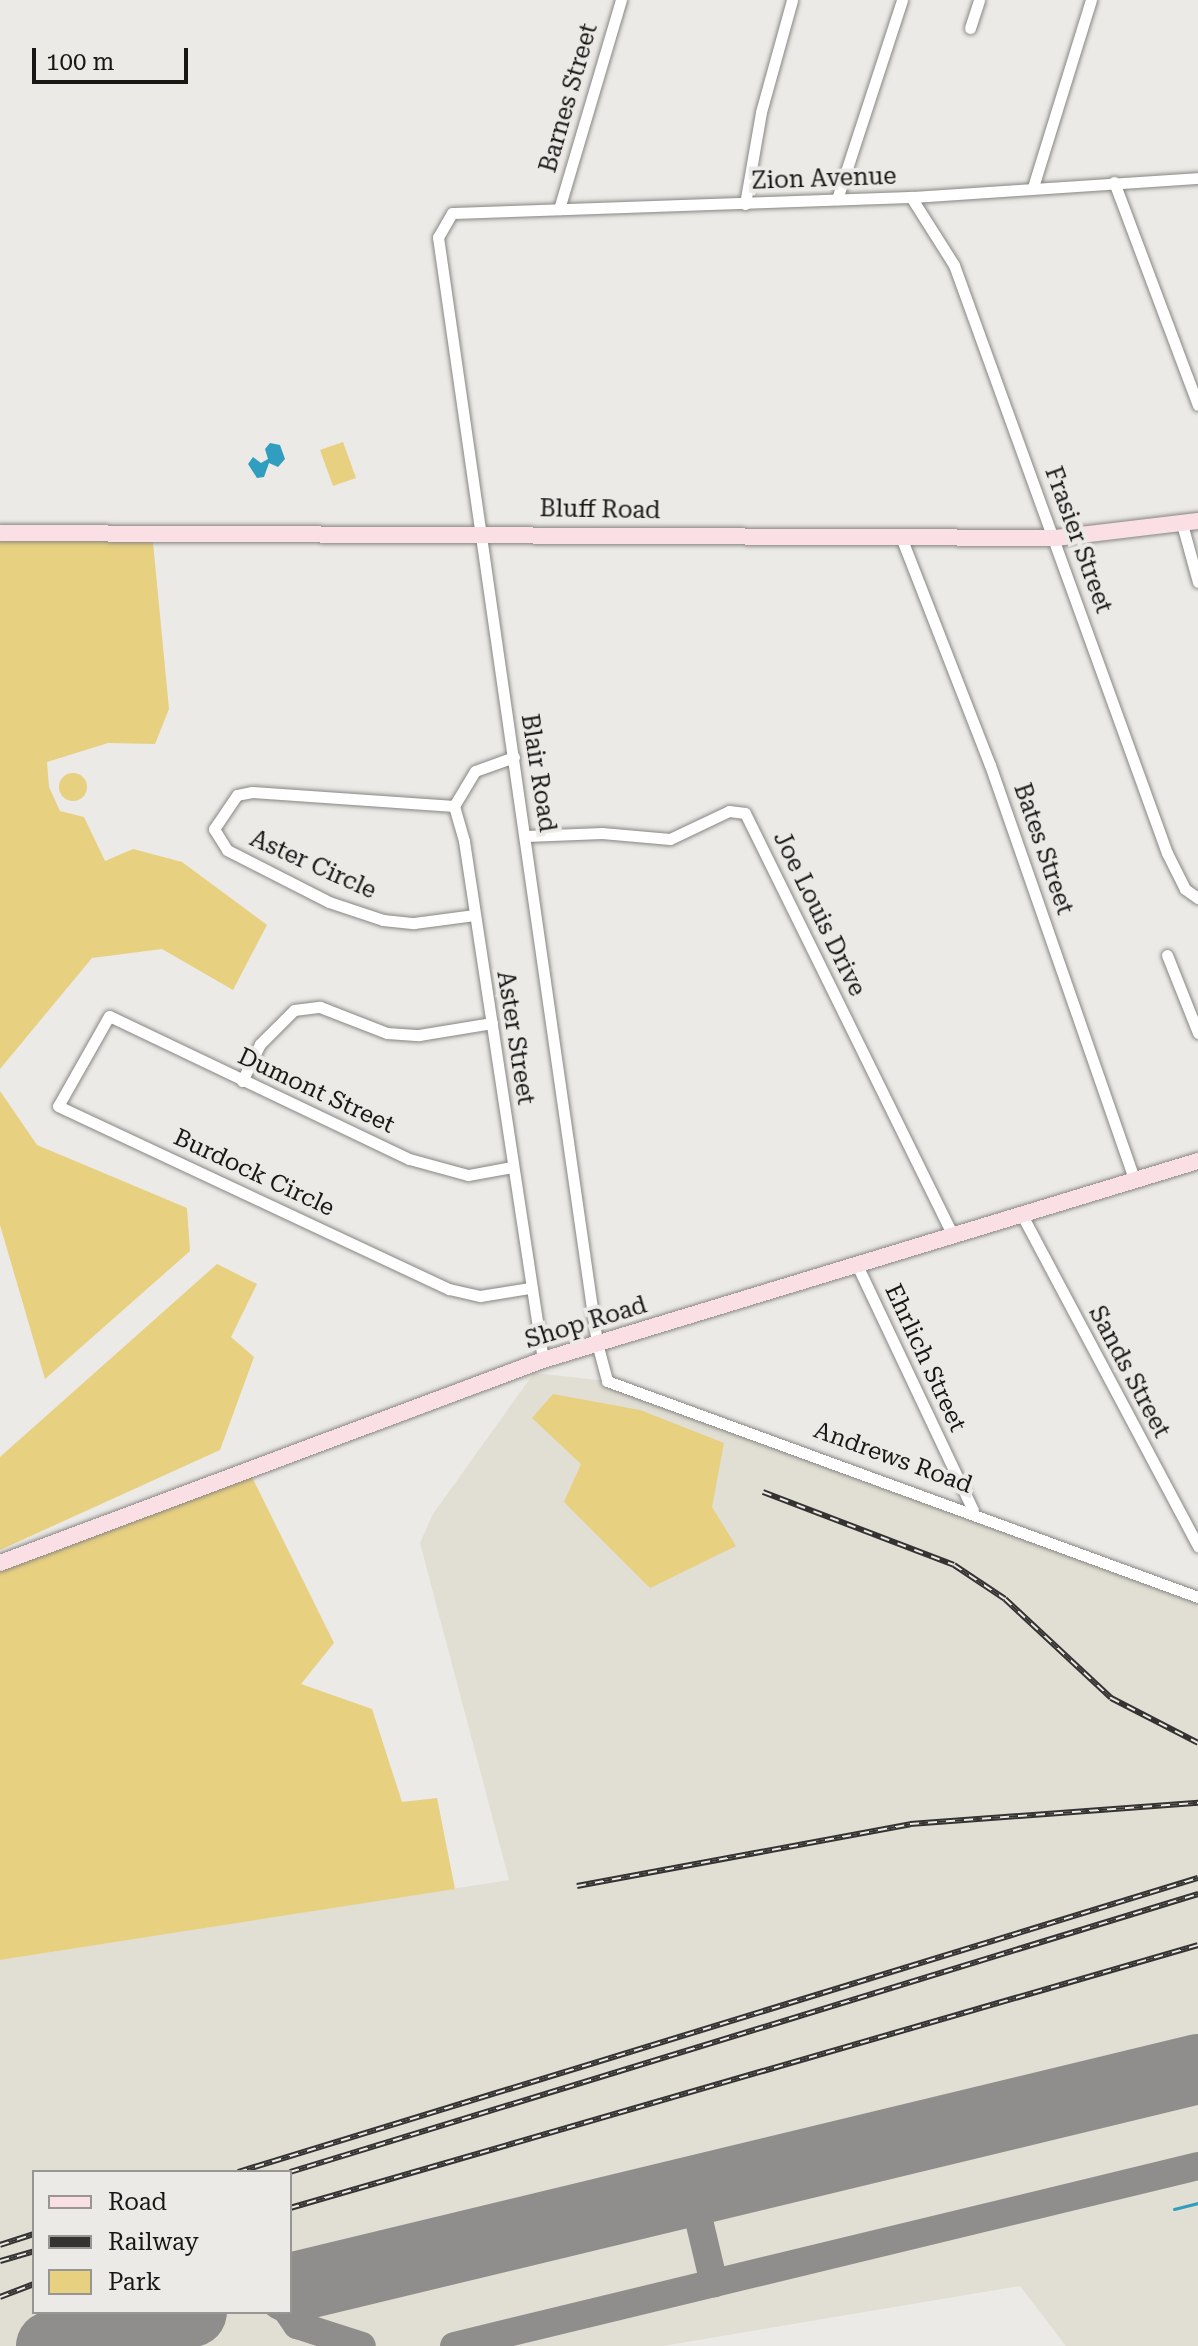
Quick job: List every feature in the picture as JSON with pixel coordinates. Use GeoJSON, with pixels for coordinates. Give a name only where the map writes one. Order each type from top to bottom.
{"type":"FeatureCollection","features":[{"type":"Feature","properties":{"kind":"street","name":"Barnes Street"},"geometry":{"type":"LineString","coordinates":[[559,209],[621,0]]}},
{"type":"Feature","properties":{"kind":"street"},"geometry":{"type":"LineString","coordinates":[[745,204],[761,112],[792,0]]}},
{"type":"Feature","properties":{"kind":"street"},"geometry":{"type":"LineString","coordinates":[[837,199],[902,0]]}},
{"type":"Feature","properties":{"kind":"street"},"geometry":{"type":"LineString","coordinates":[[970,28],[979,0]]}},
{"type":"Feature","properties":{"kind":"street"},"geometry":{"type":"LineString","coordinates":[[1033,187],[1091,0]]}},
{"type":"Feature","properties":{"kind":"street","name":"Zion Avenue"},"geometry":{"type":"LineString","coordinates":[[452,213],[911,197],[1198,178]]}},
{"type":"Feature","properties":{"kind":"street"},"geometry":{"type":"LineString","coordinates":[[1114,182],[1198,405]]}},
{"type":"Feature","properties":{"kind":"street","name":"Frasier Street"},"geometry":{"type":"LineString","coordinates":[[911,197],[954,265],[1167,853],[1185,889],[1198,898]]}},
{"type":"Feature","properties":{"kind":"street","name":"Blair Road"},"geometry":{"type":"LineString","coordinates":[[452,213],[438,237],[597,1343]]}},
{"type":"Feature","properties":{"kind":"street"},"geometry":{"type":"LineString","coordinates":[[1190,522],[1198,582]]}},
{"type":"Feature","properties":{"kind":"street","name":"Bluff Road"},"geometry":{"type":"LineString","coordinates":[[0,533],[481,532],[1055,538],[1190,522]]}},
{"type":"Feature","properties":{"kind":"street","name":"Bates Street"},"geometry":{"type":"LineString","coordinates":[[901,537],[990,765],[1134,1179]]}},
{"type":"Feature","properties":{"kind":"street"},"geometry":{"type":"LineString","coordinates":[[454,806],[475,771],[514,757]]}},
{"type":"Feature","properties":{"kind":"street","name":"Aster Circle"},"geometry":{"type":"LineString","coordinates":[[454,806],[252,792],[237,795],[214,829],[227,850],[329,902],[369,915],[414,923],[474,915]]}},
{"type":"Feature","properties":{"kind":"street","name":"Aster Street"},"geometry":{"type":"LineString","coordinates":[[454,806],[492,1023],[543,1360]]}},
{"type":"Feature","properties":{"kind":"street","name":"Joe Louis Drive"},"geometry":{"type":"LineString","coordinates":[[526,836],[602,833],[670,839],[729,811],[745,813],[953,1236]]}},
{"type":"Feature","properties":{"kind":"street"},"geometry":{"type":"LineString","coordinates":[[1167,955],[1198,1033]]}},
{"type":"Feature","properties":{"kind":"street"},"geometry":{"type":"LineString","coordinates":[[242,1081],[260,1044],[294,1010],[320,1007],[387,1033],[419,1035],[492,1023]]}},
{"type":"Feature","properties":{"kind":"street","name":"Dumont Street"},"geometry":{"type":"LineString","coordinates":[[109,1016],[242,1081],[444,1172],[468,1175],[512,1167]]}},
{"type":"Feature","properties":{"kind":"street","name":"Burdock Circle"},"geometry":{"type":"LineString","coordinates":[[109,1016],[58,1106],[449,1289],[480,1296],[530,1288]]}},
{"type":"Feature","properties":{"kind":"street","name":"Shop Road"},"geometry":{"type":"LineString","coordinates":[[0,1563],[543,1360],[1023,1217],[1198,1161]]}},
{"type":"Feature","properties":{"kind":"street","name":"Sands Street"},"geometry":{"type":"LineString","coordinates":[[1023,1217],[1198,1546]]}},
{"type":"Feature","properties":{"kind":"street","name":"Ehrlich Street"},"geometry":{"type":"LineString","coordinates":[[858,1267],[973,1510]]}},
{"type":"Feature","properties":{"kind":"street","name":"Andrews Road"},"geometry":{"type":"LineString","coordinates":[[597,1343],[607,1381],[973,1510],[1198,1597]]}},
{"type":"Feature","properties":{"kind":"shaded area"},"geometry":{"type":"Polygon","coordinates":[[[534,1373],[607,1381],[1198,1597],[1198,2346],[1066,2346],[1020,2286],[663,2346],[0,2346],[0,1960],[509,1880],[420,1543],[433,1514],[534,1373]]]}},
{"type":"Feature","properties":{"kind":"green space"},"geometry":{"type":"Polygon","coordinates":[[[343,442],[356,478],[333,486],[320,450],[343,442]]]}},
{"type":"Feature","properties":{"kind":"green space"},"geometry":{"type":"Polygon","coordinates":[[[152,532],[169,709],[155,744],[108,743],[47,762],[49,787],[60,811],[84,817],[105,861],[133,849],[182,862],[267,925],[233,990],[162,949],[92,958],[0,1069],[0,533],[152,532]]]}},
{"type":"Feature","properties":{"kind":"green space"},"geometry":{"type":"Polygon","coordinates":[[[73,773],[83,777],[87,787],[83,797],[73,801],[63,797],[59,787],[63,777],[73,773]]]}},
{"type":"Feature","properties":{"kind":"green space"},"geometry":{"type":"Polygon","coordinates":[[[0,1091],[37,1145],[187,1208],[190,1251],[45,1379],[0,1225],[0,1091]]]}},
{"type":"Feature","properties":{"kind":"green space"},"geometry":{"type":"Polygon","coordinates":[[[217,1264],[257,1284],[231,1337],[254,1357],[220,1450],[0,1550],[0,1457],[217,1264]]]}},
{"type":"Feature","properties":{"kind":"green space"},"geometry":{"type":"Polygon","coordinates":[[[553,1394],[640,1410],[724,1443],[712,1507],[736,1546],[650,1588],[564,1502],[581,1464],[532,1418],[553,1394]]]}},
{"type":"Feature","properties":{"kind":"green space"},"geometry":{"type":"Polygon","coordinates":[[[249,1471],[334,1643],[301,1684],[372,1709],[402,1802],[437,1798],[455,1889],[0,1960],[0,1563],[249,1471]]]}},
{"type":"Feature","properties":{"kind":"water"},"geometry":{"type":"Polygon","coordinates":[[[270,443],[280,445],[285,459],[278,467],[269,463],[264,477],[257,478],[248,464],[253,457],[261,463],[268,459],[265,449],[270,443]]]}},
{"type":"Feature","properties":{"kind":"waterway"},"geometry":{"type":"LineString","coordinates":[[1174,2209],[1198,2203]]}},
{"type":"Feature","properties":{"kind":"taxiway"},"geometry":{"type":"LineString","coordinates":[[454,2346],[1198,2166]]}},
{"type":"Feature","properties":{"kind":"taxiway"},"geometry":{"type":"LineString","coordinates":[[692,2191],[714,2283]]}},
{"type":"Feature","properties":{"kind":"taxiway"},"geometry":{"type":"LineString","coordinates":[[289,2314],[297,2325],[362,2346]]}},
{"type":"Feature","properties":{"kind":"runway"},"geometry":{"type":"LineString","coordinates":[[292,2288],[1198,2069]]}},
{"type":"Feature","properties":{"kind":"runway"},"geometry":{"type":"LineString","coordinates":[[51,2346],[184,2314]]}},
{"type":"Feature","properties":{"kind":"railway"},"geometry":{"type":"LineString","coordinates":[[763,1492],[954,1565],[1005,1599],[1111,1698],[1198,1743]]}},
{"type":"Feature","properties":{"kind":"railway"},"geometry":{"type":"LineString","coordinates":[[577,1886],[910,1824],[1198,1803]]}},
{"type":"Feature","properties":{"kind":"railway"},"geometry":{"type":"LineString","coordinates":[[245,2170],[1198,1878]]}},
{"type":"Feature","properties":{"kind":"railway"},"geometry":{"type":"LineString","coordinates":[[292,2171],[1198,1894]]}},
{"type":"Feature","properties":{"kind":"railway"},"geometry":{"type":"LineString","coordinates":[[292,2207],[1198,1945]]}},
{"type":"Feature","properties":{"kind":"railway"},"geometry":{"type":"LineString","coordinates":[[0,2245],[32,2235]]}},
{"type":"Feature","properties":{"kind":"railway"},"geometry":{"type":"LineString","coordinates":[[0,2261],[32,2252]]}},
{"type":"Feature","properties":{"kind":"railway"},"geometry":{"type":"LineString","coordinates":[[0,2297],[32,2285]]}}]}
